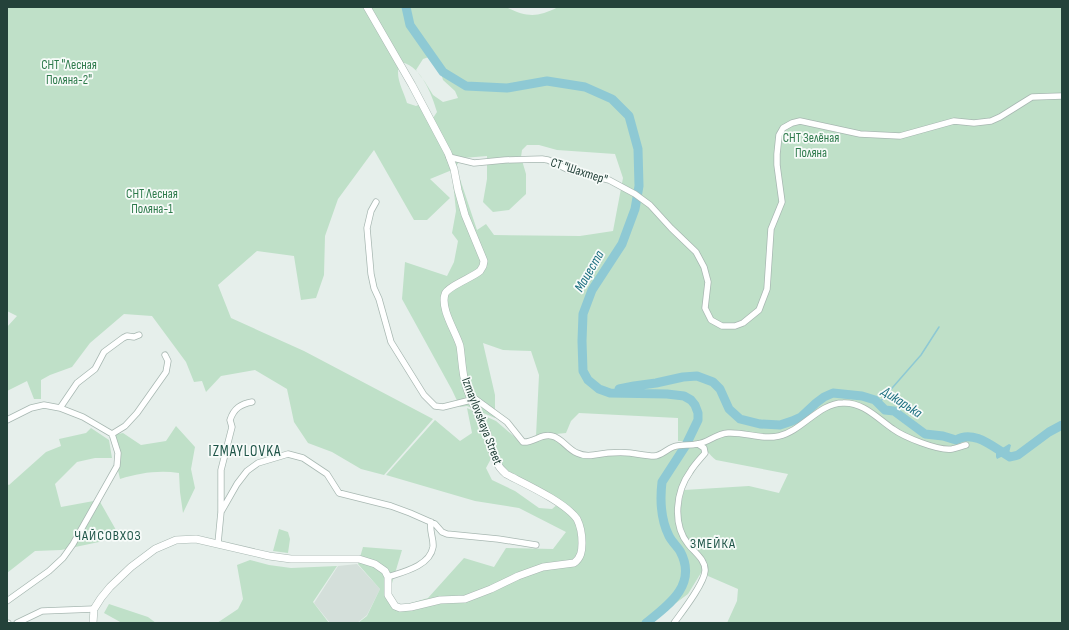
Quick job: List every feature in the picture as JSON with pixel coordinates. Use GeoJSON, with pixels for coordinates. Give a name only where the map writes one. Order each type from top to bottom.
{"type":"FeatureCollection","features":[{"type":"Feature","properties":{"kind":"street"},"geometry":{"type":"LineString","coordinates":[[368,7],[412,85],[449,157]]}},
{"type":"Feature","properties":{"kind":"street","name":"СТ \"Шахтер\""},"geometry":{"type":"LineString","coordinates":[[449,157],[474,163],[505,160],[548,160],[569,170],[609,180],[635,194],[650,204],[671,228],[696,252],[704,267],[708,282],[705,308],[711,320],[722,326],[735,326],[759,310],[767,289],[772,229],[782,202],[777,154],[779,136],[784,128],[800,120],[860,134],[900,136],[954,121],[974,123],[991,121],[1000,118],[1032,97],[1062,96]]}},
{"type":"Feature","properties":{"kind":"street","name":"Izmaylovskaya Street"},"geometry":{"type":"LineString","coordinates":[[388,577],[388,595],[391,602],[400,608],[411,607],[440,600],[465,599],[543,567],[574,563],[580,556],[582,549],[581,529],[576,518],[559,503],[506,474],[499,468],[495,461],[487,432],[470,397],[464,375],[459,346],[444,305],[444,295],[448,289],[480,271],[484,261],[465,215],[454,169],[449,157]]}},
{"type":"Feature","properties":{"kind":"street"},"geometry":{"type":"LineString","coordinates":[[376,202],[371,211],[367,228],[371,274],[374,288],[383,312],[391,342],[424,396],[435,406],[443,407],[470,397],[508,422],[523,442],[533,441],[541,436],[552,436],[559,439],[571,450],[586,456],[610,453],[655,456],[672,448],[685,444],[695,444],[712,437],[729,433],[742,433],[761,437],[781,435],[805,423],[815,414],[832,405],[842,403],[855,404],[877,416],[897,431],[931,446],[951,449],[966,445]]}},
{"type":"Feature","properties":{"kind":"street"},"geometry":{"type":"LineString","coordinates":[[60,408],[77,384],[95,369],[104,352],[127,336],[134,337],[139,335]]}},
{"type":"Feature","properties":{"kind":"street"},"geometry":{"type":"LineString","coordinates":[[112,434],[125,426],[137,413],[166,372],[168,360],[165,355]]}},
{"type":"Feature","properties":{"kind":"street"},"geometry":{"type":"LineString","coordinates":[[218,543],[221,512],[221,470],[232,427],[230,420],[237,408],[242,404],[252,402]]}},
{"type":"Feature","properties":{"kind":"street"},"geometry":{"type":"LineString","coordinates":[[7,420],[31,408],[44,405],[60,408],[83,416],[112,434],[118,453],[117,466],[73,544],[63,558],[49,571],[7,601]]}},
{"type":"Feature","properties":{"kind":"street"},"geometry":{"type":"LineString","coordinates":[[674,623],[685,609],[704,577],[705,571],[705,566],[702,559],[687,543],[681,531],[677,517],[683,487],[689,473],[705,453],[704,448],[695,444]]}},
{"type":"Feature","properties":{"kind":"street"},"geometry":{"type":"LineString","coordinates":[[221,512],[237,484],[247,471],[258,464],[288,454],[303,458],[327,474],[339,493],[391,506],[431,522],[442,532],[447,534],[498,539],[536,545]]}},
{"type":"Feature","properties":{"kind":"street"},"geometry":{"type":"LineString","coordinates":[[93,623],[94,609],[101,598],[118,580],[155,549],[176,540],[196,538],[269,556],[291,559],[359,559],[375,564],[385,571],[388,577],[416,567],[429,556],[433,546],[430,533],[431,522]]}},
{"type":"Feature","properties":{"kind":"street"},"geometry":{"type":"LineString","coordinates":[[16,623],[42,611],[94,609]]}},
{"type":"Feature","properties":{"kind":"shaded area"},"geometry":{"type":"Polygon","coordinates":[[[357,564],[380,589],[367,615],[357,623],[330,623],[314,603],[338,566],[357,564]]]}},
{"type":"Feature","properties":{"kind":"green space"},"geometry":{"type":"Polygon","coordinates":[[[7,7],[506,7],[520,13],[532,15],[551,11],[558,7],[1062,7],[1062,623],[727,623],[737,601],[738,589],[708,576],[707,562],[688,541],[679,516],[684,490],[749,486],[779,493],[788,474],[716,460],[698,441],[678,441],[678,418],[579,413],[571,421],[566,433],[536,436],[539,375],[531,351],[503,350],[483,343],[495,395],[495,418],[467,406],[460,407],[402,299],[405,262],[447,276],[454,262],[458,241],[452,233],[456,211],[453,182],[460,179],[477,230],[486,224],[494,235],[580,236],[613,231],[623,178],[615,154],[557,150],[539,145],[527,145],[522,150],[521,157],[526,174],[526,194],[509,210],[493,212],[483,202],[487,179],[487,156],[463,158],[452,170],[430,179],[450,198],[427,220],[414,220],[374,150],[338,199],[325,236],[324,275],[316,298],[301,300],[294,256],[257,251],[218,285],[231,318],[304,351],[433,419],[384,475],[361,469],[332,452],[308,443],[294,422],[287,389],[255,370],[221,376],[206,392],[202,381],[194,382],[186,362],[152,316],[124,314],[90,343],[72,367],[41,380],[41,399],[34,399],[27,381],[7,391],[7,327],[17,316],[7,311],[7,7]],[[429,57],[423,59],[416,70],[418,73],[413,67],[406,63],[398,62],[431,121],[437,112],[432,97],[422,78],[433,95],[443,102],[458,98],[455,91],[443,80],[441,73],[429,57]],[[399,66],[399,80],[407,103],[416,106],[421,104],[399,66]]]}},
{"type":"Feature","properties":{"kind":"green space"},"geometry":{"type":"Polygon","coordinates":[[[467,408],[496,421],[524,445],[536,439],[551,437],[583,455],[662,454],[683,446],[698,447],[703,452],[679,490],[675,516],[686,545],[704,568],[688,594],[649,623],[358,623],[367,616],[380,589],[358,564],[363,547],[402,550],[390,590],[395,605],[404,605],[428,598],[464,558],[494,567],[506,548],[553,549],[566,532],[519,508],[475,501],[386,475],[435,420],[460,441],[472,433],[467,408]],[[493,455],[486,468],[492,480],[515,491],[539,508],[552,509],[559,503],[522,483],[497,462],[493,455]]]}},
{"type":"Feature","properties":{"kind":"green space"},"geometry":{"type":"Polygon","coordinates":[[[176,426],[195,447],[191,469],[195,488],[183,513],[179,473],[149,473],[120,479],[117,466],[118,453],[112,435],[123,433],[141,445],[166,441],[176,426]]]}},
{"type":"Feature","properties":{"kind":"green space"},"geometry":{"type":"Polygon","coordinates":[[[91,428],[109,440],[112,458],[95,458],[77,462],[55,484],[61,507],[99,500],[116,530],[99,542],[61,550],[35,551],[7,573],[7,484],[9,485],[46,452],[61,446],[59,439],[86,433],[91,428]]]}},
{"type":"Feature","properties":{"kind":"green space"},"geometry":{"type":"Polygon","coordinates":[[[279,529],[288,532],[290,539],[288,553],[273,551],[279,529]]]}},
{"type":"Feature","properties":{"kind":"green space"},"geometry":{"type":"Polygon","coordinates":[[[250,560],[269,565],[291,568],[337,566],[313,602],[329,623],[217,623],[238,609],[243,599],[237,565],[250,560]]]}},
{"type":"Feature","properties":{"kind":"green space"},"geometry":{"type":"Polygon","coordinates":[[[109,604],[148,617],[156,623],[122,623],[104,613],[109,604]]]}},
{"type":"Feature","properties":{"kind":"water"},"geometry":{"type":"Polygon","coordinates":[[[1009,444],[1011,445],[1009,453],[997,459],[996,452],[1009,444]]]}},
{"type":"Feature","properties":{"kind":"waterway","name":"Мацеста"},"geometry":{"type":"LineString","coordinates":[[406,7],[410,25],[443,72],[466,86],[507,88],[547,81],[585,87],[612,99],[629,116],[638,149],[639,186],[635,209],[622,244],[592,290],[583,314],[583,371],[588,380],[599,389],[610,393],[667,394],[684,396],[691,400],[698,413],[698,420],[686,445],[662,482],[661,489],[661,502],[666,530],[680,551],[685,563],[686,574],[683,584],[672,601],[646,623]]}},
{"type":"Feature","properties":{"kind":"waterway"},"geometry":{"type":"LineString","coordinates":[[879,403],[921,355],[939,327]]}},
{"type":"Feature","properties":{"kind":"waterway","name":"Дикарька"},"geometry":{"type":"LineString","coordinates":[[619,389],[683,377],[697,376],[713,382],[720,389],[729,409],[740,419],[760,424],[780,425],[801,417],[816,403],[833,393],[862,396],[875,400],[885,410],[894,411],[925,434],[943,436],[956,440],[963,437],[977,438],[1010,457],[1018,455],[1049,432],[1062,425]]}},
{"type":"Feature","properties":{"kind":"district","name":"IZMAYLOVKA"},"geometry":{"type":"Point","coordinates":[245,451]}},
{"type":"Feature","properties":{"kind":"district","name":"ЧАЙСОВХОЗ"},"geometry":{"type":"Point","coordinates":[108,535]}},
{"type":"Feature","properties":{"kind":"district","name":"ЗМЕЙКА"},"geometry":{"type":"Point","coordinates":[713,543]}},
{"type":"Feature","properties":{"kind":"park label","name":"СНТ \"Лесная Поляна-2\""},"geometry":{"type":"Point","coordinates":[69,72]}},
{"type":"Feature","properties":{"kind":"park label","name":"СНТ Зелёная Поляна"},"geometry":{"type":"Point","coordinates":[811,146]}},
{"type":"Feature","properties":{"kind":"park label","name":"СНТ Лесная Поляна-1"},"geometry":{"type":"Point","coordinates":[152,202]}}]}
